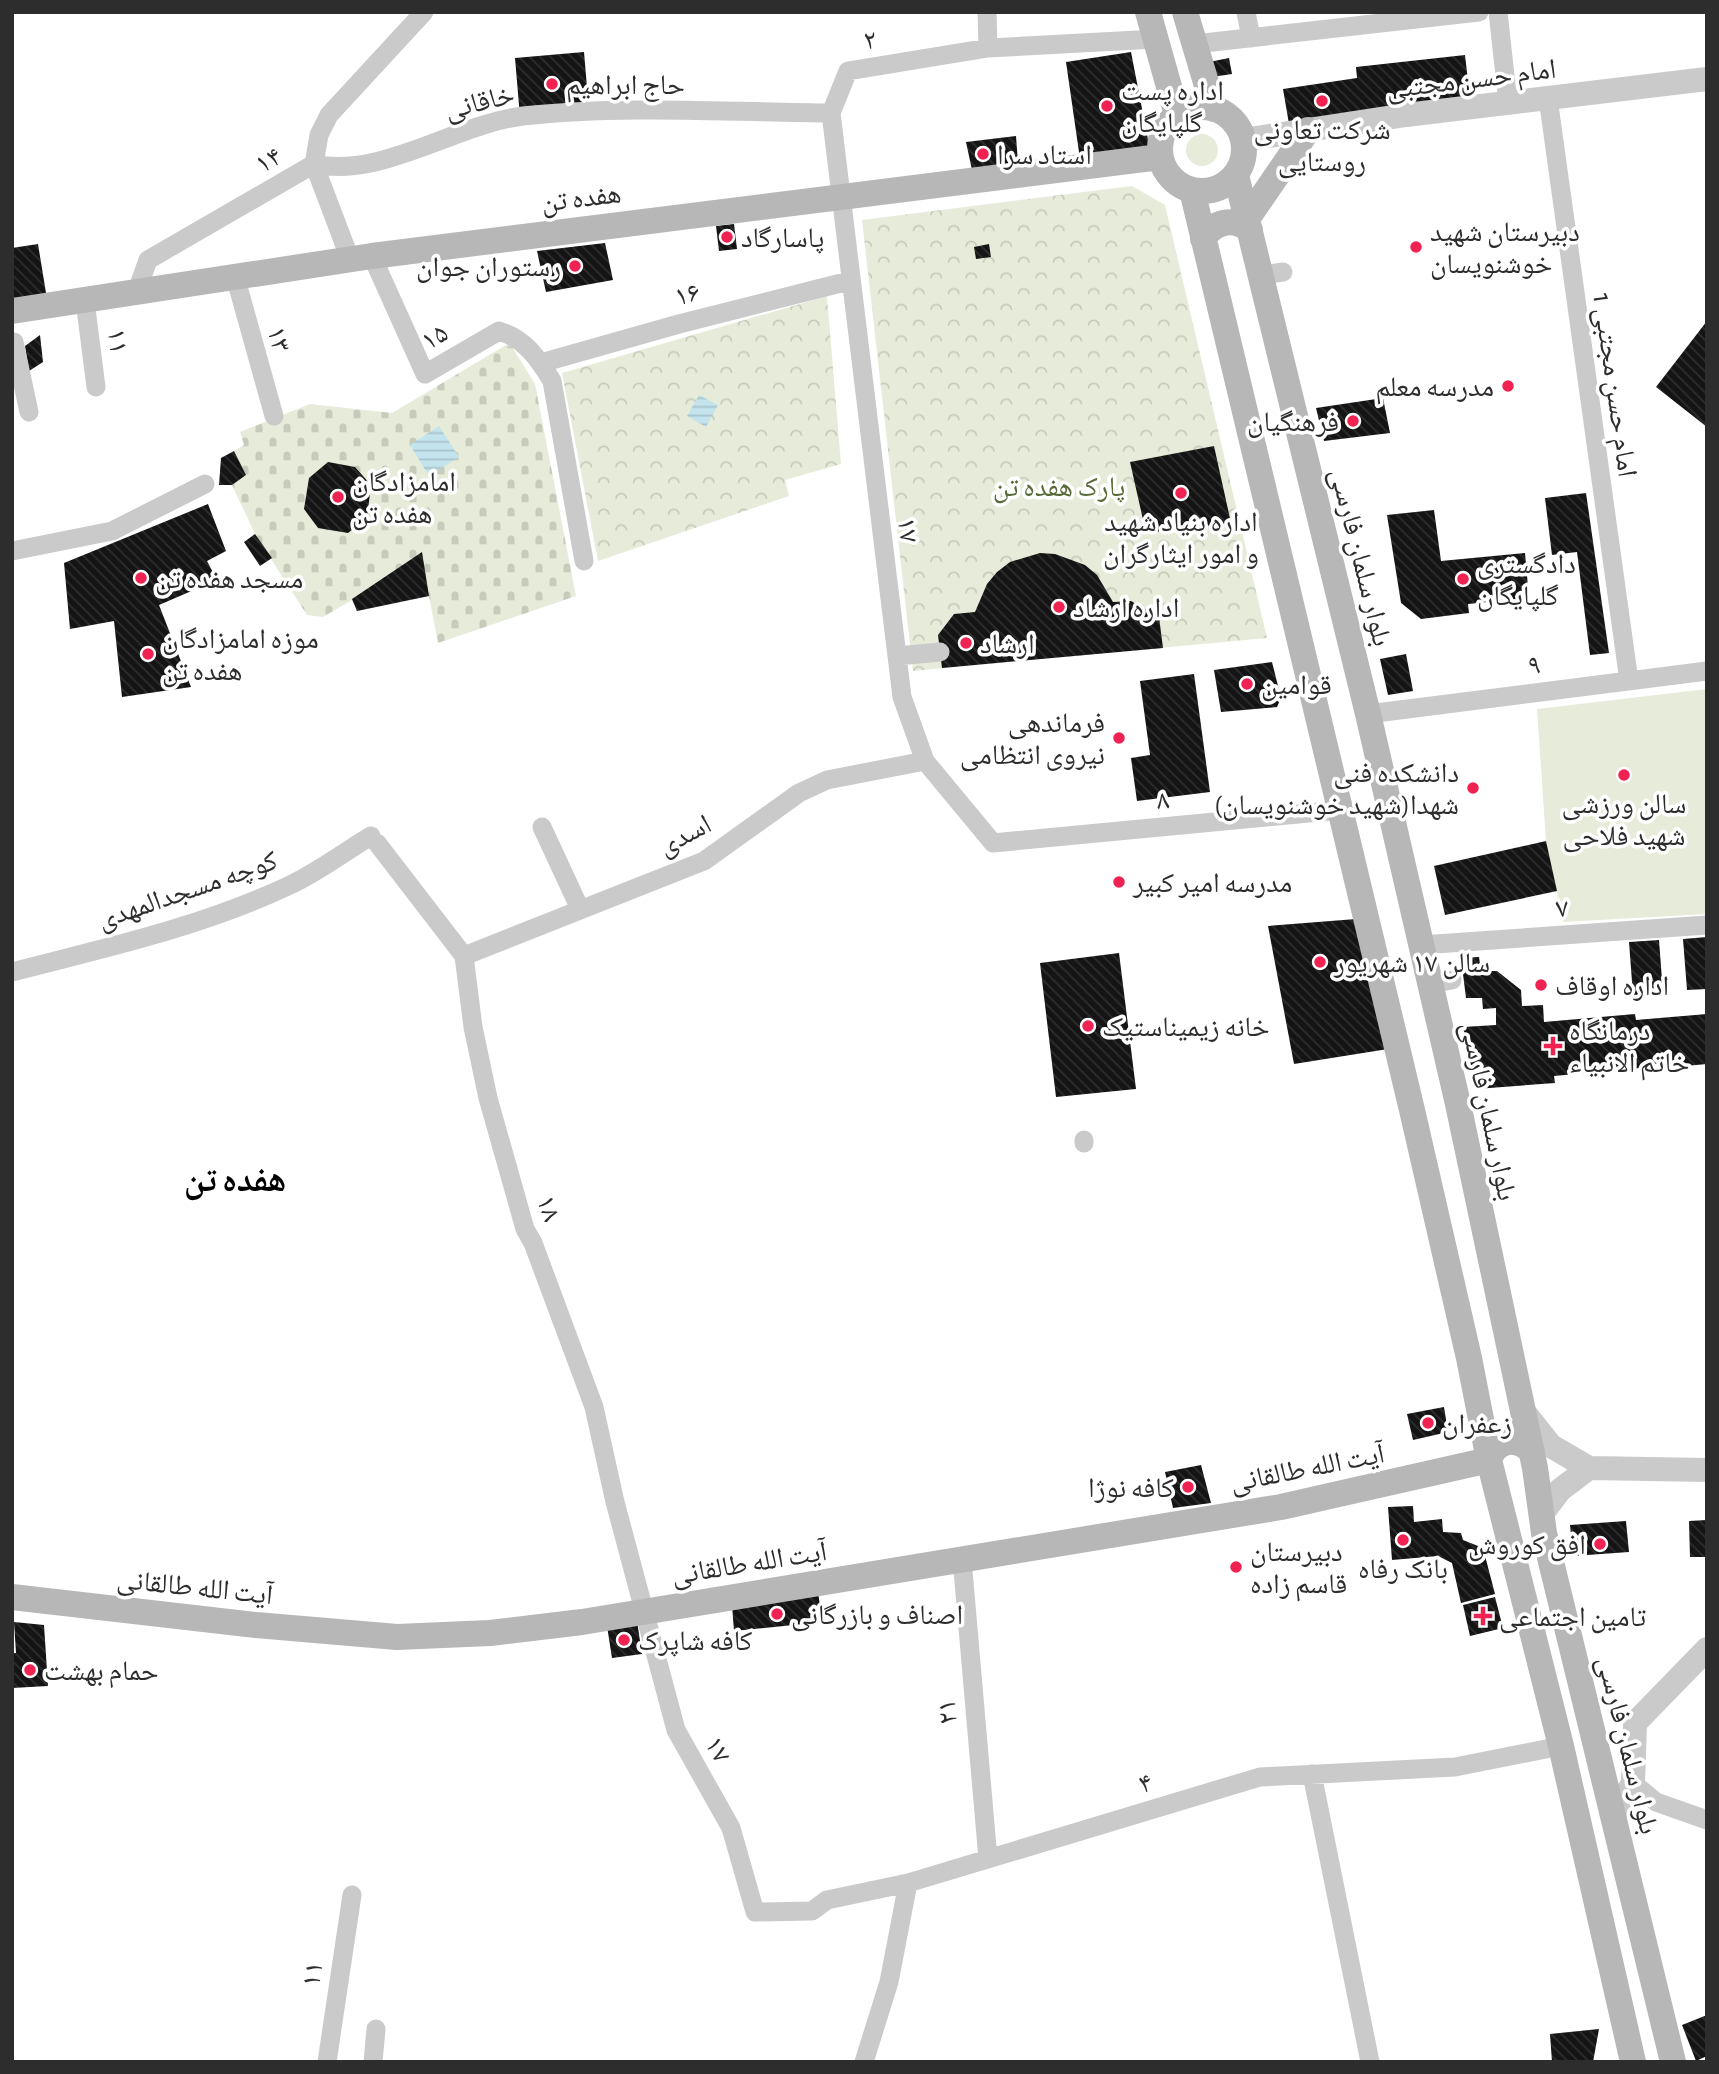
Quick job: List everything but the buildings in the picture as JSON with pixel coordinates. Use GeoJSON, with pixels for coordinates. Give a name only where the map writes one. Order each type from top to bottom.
{"type":"FeatureCollection","features":[{"type":"Feature","properties":{"kind":"main road"},"geometry":{"type":"LineString","coordinates":[[1148,12],[1177,115]]}},
{"type":"Feature","properties":{"kind":"main road"},"geometry":{"type":"LineString","coordinates":[[1185,12],[1214,109]]}},
{"type":"Feature","properties":{"kind":"main road"},"geometry":{"type":"LineString","coordinates":[[1188,109],[1214,109],[1233,120],[1243,140],[1242,164],[1236,174],[1216,189],[1192,190],[1171,178],[1160,157],[1162,134],[1177,115],[1188,109]]}},
{"type":"Feature","properties":{"kind":"main road"},"geometry":{"type":"LineString","coordinates":[[1203,239],[1212,228],[1226,222],[1248,225],[1314,126]]}},
{"type":"Feature","properties":{"kind":"main road","name":"هفده تن"},"geometry":{"type":"LineString","coordinates":[[12,311],[361,257],[1160,157]]}},
{"type":"Feature","properties":{"kind":"main road","name":"بلوار سلمان فارسی"},"geometry":{"type":"LineString","coordinates":[[1236,174],[1248,225],[1272,273],[1421,945],[1441,982],[1532,1452],[1541,1515],[1670,2053]]}},
{"type":"Feature","properties":{"kind":"main road"},"geometry":{"type":"LineString","coordinates":[[1192,190],[1340,810],[1380,996],[1489,1460],[1560,1746],[1633,2062]]}},
{"type":"Feature","properties":{"kind":"main road"},"geometry":{"type":"LineString","coordinates":[[1475,1396],[1485,1406],[1498,1408],[1520,1400]]}},
{"type":"Feature","properties":{"kind":"main road"},"geometry":{"type":"LineString","coordinates":[[1489,1460],[1495,1448],[1506,1442],[1520,1443],[1532,1452]]}},
{"type":"Feature","properties":{"kind":"main road","name":"آیت الله طالقانی"},"geometry":{"type":"LineString","coordinates":[[12,1597],[256,1625],[397,1637],[490,1633],[641,1616],[962,1559],[1182,1533],[1281,1507],[1489,1460]]}},
{"type":"Feature","properties":{"kind":"main road"},"geometry":{"type":"LineString","coordinates":[[1624,2017],[1634,2024],[1646,2024],[1652,2022],[1661,2010]]}},
{"type":"Feature","properties":{"kind":"street","name":"۱۴"},"geometry":{"type":"LineString","coordinates":[[137,291],[148,260],[314,164],[319,135],[329,115],[424,12]]}},
{"type":"Feature","properties":{"kind":"street"},"geometry":{"type":"LineString","coordinates":[[987,12],[988,48]]}},
{"type":"Feature","properties":{"kind":"street"},"geometry":{"type":"LineString","coordinates":[[1246,12],[1251,38]]}},
{"type":"Feature","properties":{"kind":"street"},"geometry":{"type":"LineString","coordinates":[[1195,44],[1479,12]]}},
{"type":"Feature","properties":{"kind":"street"},"geometry":{"type":"LineString","coordinates":[[1498,12],[1508,103]]}},
{"type":"Feature","properties":{"kind":"street","name":"۲"},"geometry":{"type":"LineString","coordinates":[[831,113],[848,71],[988,48],[1156,39]]}},
{"type":"Feature","properties":{"kind":"street","name":"امام حسن مجتبی"},"geometry":{"type":"LineString","coordinates":[[1243,140],[1405,111],[1508,103],[1707,79]]}},
{"type":"Feature","properties":{"kind":"street","name":"امام حسن مجتبی 1"},"geometry":{"type":"LineString","coordinates":[[1548,98],[1629,681]]}},
{"type":"Feature","properties":{"kind":"street","name":"خاقانی"},"geometry":{"type":"LineString","coordinates":[[314,164],[333,169],[393,157],[458,132],[520,117],[589,111],[831,113]]}},
{"type":"Feature","properties":{"kind":"street"},"geometry":{"type":"LineString","coordinates":[[831,113],[841,197]]}},
{"type":"Feature","properties":{"kind":"street"},"geometry":{"type":"LineString","coordinates":[[314,164],[361,257]]}},
{"type":"Feature","properties":{"kind":"street","name":"۱۷"},"geometry":{"type":"LineString","coordinates":[[841,197],[849,281],[902,697],[925,761],[993,843]]}},
{"type":"Feature","properties":{"kind":"street","name":"۱۵"},"geometry":{"type":"LineString","coordinates":[[361,257],[425,374],[499,331],[518,337],[541,363]]}},
{"type":"Feature","properties":{"kind":"street","name":"۱۳"},"geometry":{"type":"LineString","coordinates":[[235,276],[274,416]]}},
{"type":"Feature","properties":{"kind":"street","name":"۱۶"},"geometry":{"type":"LineString","coordinates":[[541,363],[679,324],[849,281]]}},
{"type":"Feature","properties":{"kind":"street","name":"۱۱"},"geometry":{"type":"LineString","coordinates":[[85,301],[96,387]]}},
{"type":"Feature","properties":{"kind":"street"},"geometry":{"type":"LineString","coordinates":[[15,342],[29,412]]}},
{"type":"Feature","properties":{"kind":"street"},"geometry":{"type":"LineString","coordinates":[[541,363],[552,381],[584,561]]}},
{"type":"Feature","properties":{"kind":"street"},"geometry":{"type":"LineString","coordinates":[[12,551],[112,531],[205,484]]}},
{"type":"Feature","properties":{"kind":"street"},"geometry":{"type":"LineString","coordinates":[[897,656],[940,652]]}},
{"type":"Feature","properties":{"kind":"street","name":"۹"},"geometry":{"type":"LineString","coordinates":[[1368,713],[1707,671]]}},
{"type":"Feature","properties":{"kind":"street","name":"اسدی"},"geometry":{"type":"LineString","coordinates":[[464,956],[704,861],[799,793],[827,780],[925,761]]}},
{"type":"Feature","properties":{"kind":"street","name":"۸"},"geometry":{"type":"LineString","coordinates":[[993,843],[1115,841],[1340,810]]}},
{"type":"Feature","properties":{"kind":"street"},"geometry":{"type":"LineString","coordinates":[[542,827],[580,909]]}},
{"type":"Feature","properties":{"kind":"street","name":"کوچه مسجدالمهدی"},"geometry":{"type":"LineString","coordinates":[[12,972],[83,945],[144,938],[202,913],[290,885],[374,839],[464,956]]}},
{"type":"Feature","properties":{"kind":"street","name":"۷"},"geometry":{"type":"LineString","coordinates":[[1421,945],[1669,934],[1698,922]]}},
{"type":"Feature","properties":{"kind":"street","name":"۱۸"},"geometry":{"type":"LineString","coordinates":[[464,956],[473,1027],[488,1098],[525,1229],[533,1243],[594,1407],[641,1616]]}},
{"type":"Feature","properties":{"kind":"street"},"geometry":{"type":"LineString","coordinates":[[1520,1400],[1551,1447],[1589,1468],[1707,1469]]}},
{"type":"Feature","properties":{"kind":"street"},"geometry":{"type":"LineString","coordinates":[[1541,1515],[1560,1490],[1589,1468]]}},
{"type":"Feature","properties":{"kind":"street","name":"۲۱"},"geometry":{"type":"LineString","coordinates":[[962,1559],[988,1859]]}},
{"type":"Feature","properties":{"kind":"street","name":"۱۷"},"geometry":{"type":"LineString","coordinates":[[641,1616],[676,1730],[731,1828],[755,1912]]}},
{"type":"Feature","properties":{"kind":"street"},"geometry":{"type":"LineString","coordinates":[[1614,1815],[1633,1783],[1635,1723],[1707,1649]]}},
{"type":"Feature","properties":{"kind":"street","name":"۴"},"geometry":{"type":"LineString","coordinates":[[755,1912],[812,1911],[827,1900],[908,1883],[1260,1777],[1455,1767],[1560,1746]]}},
{"type":"Feature","properties":{"kind":"street"},"geometry":{"type":"LineString","coordinates":[[1311,1774],[1370,2062]]}},
{"type":"Feature","properties":{"kind":"street"},"geometry":{"type":"LineString","coordinates":[[1633,1783],[1656,1802],[1707,1820]]}},
{"type":"Feature","properties":{"kind":"street"},"geometry":{"type":"LineString","coordinates":[[864,2062],[889,1982],[908,1883]]}},
{"type":"Feature","properties":{"kind":"street","name":"۱۱"},"geometry":{"type":"LineString","coordinates":[[327,2062],[352,1895]]}},
{"type":"Feature","properties":{"kind":"street"},"geometry":{"type":"LineString","coordinates":[[373,2062],[376,2029]]}},
{"type":"Feature","properties":{"kind":"street"},"geometry":{"type":"LineString","coordinates":[[1670,2053],[1689,2062]]}},
{"type":"Feature","properties":{"kind":"green space"},"geometry":{"type":"Polygon","coordinates":[[[1202,134],[1213,139],[1218,150],[1213,161],[1202,166],[1191,161],[1186,150],[1191,139],[1202,134]]]}},
{"type":"Feature","properties":{"kind":"green space","name":"پارک هفده تن"},"geometry":{"type":"Polygon","coordinates":[[[1132,186],[1165,205],[1267,638],[913,671],[862,220],[1132,186]]]}},
{"type":"Feature","properties":{"kind":"green space"},"geometry":{"type":"Polygon","coordinates":[[[827,296],[841,464],[785,480],[789,496],[598,561],[562,373],[827,296]]]}},
{"type":"Feature","properties":{"kind":"green space"},"geometry":{"type":"Polygon","coordinates":[[[506,345],[512,347],[535,384],[576,596],[438,643],[429,596],[357,611],[352,600],[323,617],[307,615],[255,534],[232,485],[246,475],[234,451],[244,445],[240,432],[310,404],[392,413],[506,345]]]}},
{"type":"Feature","properties":{"kind":"green space","name":"سالن ورزشی شهید فلاحی"},"geometry":{"type":"Polygon","coordinates":[[[1707,689],[1707,914],[1563,922],[1546,841],[1537,709],[1707,689]]]}},
{"type":"Feature","properties":{"kind":"water"},"geometry":{"type":"Polygon","coordinates":[[[699,395],[718,405],[706,427],[687,416],[699,395]]]}},
{"type":"Feature","properties":{"kind":"water"},"geometry":{"type":"Polygon","coordinates":[[[439,426],[459,457],[429,476],[410,445],[439,426]]]}},
{"type":"Feature","properties":{"kind":"place","name":"حاج ابراهیم"},"geometry":{"type":"Point","coordinates":[552,84]}},
{"type":"Feature","properties":{"kind":"place","name":"شرکت تعاونی روستایی"},"geometry":{"type":"Point","coordinates":[1322,101]}},
{"type":"Feature","properties":{"kind":"place","name":"اداره پست گلپایگان"},"geometry":{"type":"Point","coordinates":[1107,106]}},
{"type":"Feature","properties":{"kind":"place","name":"استاد سرا"},"geometry":{"type":"Point","coordinates":[983,154]}},
{"type":"Feature","properties":{"kind":"place","name":"پاسارگاد"},"geometry":{"type":"Point","coordinates":[727,237]}},
{"type":"Feature","properties":{"kind":"place","name":"دبیرستان شهید خوشنویسان"},"geometry":{"type":"Point","coordinates":[1416,247]}},
{"type":"Feature","properties":{"kind":"place","name":"رستوران جوان"},"geometry":{"type":"Point","coordinates":[575,266]}},
{"type":"Feature","properties":{"kind":"place","name":"مدرسه معلم"},"geometry":{"type":"Point","coordinates":[1508,386]}},
{"type":"Feature","properties":{"kind":"place","name":"فرهنگیان"},"geometry":{"type":"Point","coordinates":[1353,421]}},
{"type":"Feature","properties":{"kind":"place","name":"اداره بنیاد شهید و امور ایثارگران"},"geometry":{"type":"Point","coordinates":[1181,493]}},
{"type":"Feature","properties":{"kind":"place","name":"امامزادگان هفده تن"},"geometry":{"type":"Point","coordinates":[338,497]}},
{"type":"Feature","properties":{"kind":"place","name":"مسجد هفده تن"},"geometry":{"type":"Point","coordinates":[141,578]}},
{"type":"Feature","properties":{"kind":"place","name":"دادگستری گلپایگان"},"geometry":{"type":"Point","coordinates":[1463,579]}},
{"type":"Feature","properties":{"kind":"place","name":"اداره ارشاد"},"geometry":{"type":"Point","coordinates":[1059,607]}},
{"type":"Feature","properties":{"kind":"place","name":"ارشاد"},"geometry":{"type":"Point","coordinates":[966,643]}},
{"type":"Feature","properties":{"kind":"place","name":"موزه امامزادگان هفده تن"},"geometry":{"type":"Point","coordinates":[148,654]}},
{"type":"Feature","properties":{"kind":"place","name":"قوامین"},"geometry":{"type":"Point","coordinates":[1247,684]}},
{"type":"Feature","properties":{"kind":"place","name":"فرماندهی نیروی انتظامی"},"geometry":{"type":"Point","coordinates":[1119,738]}},
{"type":"Feature","properties":{"kind":"place","name":"سالن ورزشی شهید فلاحی"},"geometry":{"type":"Point","coordinates":[1624,775]}},
{"type":"Feature","properties":{"kind":"place","name":"دانشکده فنی شهدا(شهید خوشنویسان)"},"geometry":{"type":"Point","coordinates":[1473,788]}},
{"type":"Feature","properties":{"kind":"place","name":"مدرسه امیر کبیر"},"geometry":{"type":"Point","coordinates":[1119,882]}},
{"type":"Feature","properties":{"kind":"place","name":"سالن ۱۷ شهریور"},"geometry":{"type":"Point","coordinates":[1320,962]}},
{"type":"Feature","properties":{"kind":"place","name":"اداره اوقاف"},"geometry":{"type":"Point","coordinates":[1541,985]}},
{"type":"Feature","properties":{"kind":"place","name":"خانه زیمیناستیک"},"geometry":{"type":"Point","coordinates":[1088,1026]}},
{"type":"Feature","properties":{"kind":"place","name":"درمانگاه خاتم الانبیاء"},"geometry":{"type":"Point","coordinates":[1553,1046]}},
{"type":"Feature","properties":{"kind":"place","name":"زعفران"},"geometry":{"type":"Point","coordinates":[1428,1423]}},
{"type":"Feature","properties":{"kind":"place","name":"کافه نوژا"},"geometry":{"type":"Point","coordinates":[1188,1487]}},
{"type":"Feature","properties":{"kind":"place","name":"بانک رفاه"},"geometry":{"type":"Point","coordinates":[1403,1540]}},
{"type":"Feature","properties":{"kind":"place","name":"افق کوروش"},"geometry":{"type":"Point","coordinates":[1600,1544]}},
{"type":"Feature","properties":{"kind":"place","name":"دبیرستان قاسم زاده"},"geometry":{"type":"Point","coordinates":[1236,1567]}},
{"type":"Feature","properties":{"kind":"place","name":"اصناف و بازرگانی"},"geometry":{"type":"Point","coordinates":[777,1614]}},
{"type":"Feature","properties":{"kind":"place","name":"تامین اجتماعی"},"geometry":{"type":"Point","coordinates":[1483,1616]}},
{"type":"Feature","properties":{"kind":"place","name":"کافه شاپرک"},"geometry":{"type":"Point","coordinates":[624,1640]}},
{"type":"Feature","properties":{"kind":"place","name":"حمام بهشت"},"geometry":{"type":"Point","coordinates":[30,1670]}},
{"type":"Feature","properties":{"kind":"district","name":"هفده تن"},"geometry":{"type":"Point","coordinates":[235,1179]}}]}
